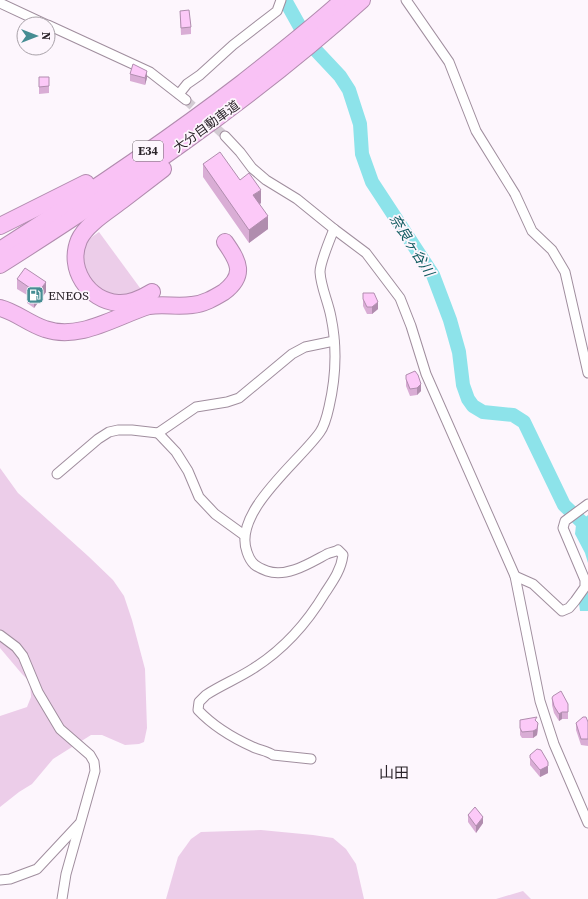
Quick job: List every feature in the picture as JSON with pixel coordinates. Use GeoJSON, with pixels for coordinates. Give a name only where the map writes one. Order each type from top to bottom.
{"type":"FeatureCollection","features":[{"type":"Feature","properties":{"kind":"highway","name":"大分自動車道"},"geometry":{"type":"LineString","coordinates":[[294,50],[343,0]]}},
{"type":"Feature","properties":{"kind":"highway","name":"大分自動車道"},"geometry":{"type":"LineString","coordinates":[[0,265],[118,189],[218,118],[268,71],[362,0]]}},
{"type":"Feature","properties":{"kind":"highway","name":"大分自動車道"},"geometry":{"type":"LineString","coordinates":[[0,250],[76,201],[213,105],[268,71]]}},
{"type":"Feature","properties":{"kind":"highway"},"geometry":{"type":"LineString","coordinates":[[0,226],[92,180],[156,140],[242,79],[268,71]]}},
{"type":"Feature","properties":{"kind":"highway"},"geometry":{"type":"LineString","coordinates":[[152,292],[133,301],[119,303],[107,301],[96,296],[86,287],[79,276],[76,265],[76,252],[79,240],[85,230],[221,123],[268,71]]}},
{"type":"Feature","properties":{"kind":"highway"},"geometry":{"type":"LineString","coordinates":[[0,308],[14,313],[34,325],[60,333],[86,330],[149,306],[160,304],[182,306],[206,302],[218,296],[233,285],[237,278],[237,261],[225,242]]}},
{"type":"Feature","properties":{"kind":"street"},"geometry":{"type":"LineString","coordinates":[[56,29],[150,72],[183,97],[187,84],[200,75],[233,45],[277,11],[281,0]]}},
{"type":"Feature","properties":{"kind":"street"},"geometry":{"type":"LineString","coordinates":[[406,0],[449,62],[476,130],[515,194],[532,231],[552,250],[561,263],[565,272],[588,373]]}},
{"type":"Feature","properties":{"kind":"street"},"geometry":{"type":"LineString","coordinates":[[0,3],[28,16]]}},
{"type":"Feature","properties":{"kind":"street"},"geometry":{"type":"LineString","coordinates":[[225,136],[252,168],[266,180],[297,199],[366,253],[400,298],[411,326],[426,374],[515,576],[540,701],[554,744],[588,823]]}},
{"type":"Feature","properties":{"kind":"street"},"geometry":{"type":"LineString","coordinates":[[311,759],[273,755],[260,751],[236,739],[207,720],[198,710],[199,702],[206,695],[268,659],[287,643],[302,627],[342,566],[343,555],[338,550],[295,570],[270,572],[255,566],[250,560],[245,549],[244,535],[251,518],[267,492],[275,481],[305,451],[326,422],[333,387],[335,360],[331,315],[322,288],[320,271],[334,229]]}},
{"type":"Feature","properties":{"kind":"street"},"geometry":{"type":"LineString","coordinates":[[57,474],[75,461],[98,439],[109,432],[125,430],[158,433],[196,407],[227,402],[239,398],[292,354],[305,347],[334,341]]}},
{"type":"Feature","properties":{"kind":"street"},"geometry":{"type":"LineString","coordinates":[[158,433],[176,452],[188,471],[199,497],[215,514],[244,535]]}},
{"type":"Feature","properties":{"kind":"street"},"geometry":{"type":"LineString","coordinates":[[515,576],[533,584],[562,611],[569,608],[585,587],[585,580],[563,528],[565,521],[588,504]]}},
{"type":"Feature","properties":{"kind":"street"},"geometry":{"type":"LineString","coordinates":[[0,635],[16,647],[23,656],[38,692],[60,729],[90,755],[94,762],[95,771],[66,874],[62,899]]}},
{"type":"Feature","properties":{"kind":"street"},"geometry":{"type":"LineString","coordinates":[[0,880],[10,879],[37,869],[80,823]]}},
{"type":"Feature","properties":{"kind":"shaded area"},"geometry":{"type":"Polygon","coordinates":[[[99,232],[143,292],[114,297],[88,280],[81,254],[86,241],[99,232]]]}},
{"type":"Feature","properties":{"kind":"shaded area"},"geometry":{"type":"Polygon","coordinates":[[[0,468],[18,493],[113,580],[124,596],[145,669],[147,728],[144,742],[139,744],[125,745],[102,735],[91,735],[53,759],[32,784],[0,807],[0,716],[27,707],[31,697],[30,682],[0,648],[0,468]]]}},
{"type":"Feature","properties":{"kind":"shaded area"},"geometry":{"type":"Polygon","coordinates":[[[261,830],[333,838],[346,849],[356,864],[364,899],[166,899],[178,857],[191,839],[201,832],[261,830]]]}},
{"type":"Feature","properties":{"kind":"shaded area"},"geometry":{"type":"Polygon","coordinates":[[[523,891],[531,899],[496,899],[523,891]]]}},
{"type":"Feature","properties":{"kind":"water"},"geometry":{"type":"Polygon","coordinates":[[[588,515],[588,563],[585,553],[575,534],[576,525],[588,515]]]}},
{"type":"Feature","properties":{"kind":"water"},"geometry":{"type":"Polygon","coordinates":[[[588,591],[588,611],[580,611],[579,603],[588,591]]]}},
{"type":"Feature","properties":{"kind":"building"},"geometry":{"type":"Polygon","coordinates":[[[189,10],[191,27],[181,28],[180,11],[189,10]]]}},
{"type":"Feature","properties":{"kind":"building"},"geometry":{"type":"Polygon","coordinates":[[[133,64],[147,71],[145,78],[130,74],[133,64]]]}},
{"type":"Feature","properties":{"kind":"building"},"geometry":{"type":"Polygon","coordinates":[[[39,77],[49,77],[49,86],[39,87],[39,77]]]}},
{"type":"Feature","properties":{"kind":"building"},"geometry":{"type":"Polygon","coordinates":[[[220,152],[240,180],[249,173],[261,190],[253,195],[268,216],[249,230],[203,164],[220,152]]]}},
{"type":"Feature","properties":{"kind":"building"},"geometry":{"type":"Polygon","coordinates":[[[25,268],[46,282],[34,298],[27,293],[30,288],[17,279],[25,268]]]}},
{"type":"Feature","properties":{"kind":"building"},"geometry":{"type":"Polygon","coordinates":[[[363,293],[374,293],[378,302],[372,307],[367,307],[363,299],[363,293]]]}},
{"type":"Feature","properties":{"kind":"building"},"geometry":{"type":"Polygon","coordinates":[[[415,371],[421,384],[417,388],[410,389],[406,375],[415,371]]]}},
{"type":"Feature","properties":{"kind":"building"},"geometry":{"type":"Polygon","coordinates":[[[561,691],[568,704],[568,712],[562,712],[559,714],[554,706],[552,698],[561,691]]]}},
{"type":"Feature","properties":{"kind":"building"},"geometry":{"type":"Polygon","coordinates":[[[537,717],[535,720],[538,723],[537,729],[522,732],[520,728],[520,720],[537,717]]]}},
{"type":"Feature","properties":{"kind":"building"},"geometry":{"type":"Polygon","coordinates":[[[583,717],[586,717],[588,722],[588,739],[581,739],[576,723],[583,717]]]}},
{"type":"Feature","properties":{"kind":"building"},"geometry":{"type":"Polygon","coordinates":[[[537,749],[541,750],[548,762],[548,766],[540,770],[530,758],[530,755],[537,749]]]}},
{"type":"Feature","properties":{"kind":"building"},"geometry":{"type":"Polygon","coordinates":[[[475,807],[483,817],[476,826],[468,815],[475,807]]]}},
{"type":"Feature","properties":{"kind":"waterway","name":"奈良ヶ谷川"},"geometry":{"type":"LineString","coordinates":[[285,0],[309,43],[340,76],[349,90],[360,124],[362,154],[372,182],[433,275],[450,320],[459,352],[463,385],[468,399],[473,406],[483,412],[513,415],[524,422],[564,505],[588,528]]}},
{"type":"Feature","properties":{"kind":"tunnel"},"geometry":{"type":"LineString","coordinates":[[186,100],[225,136]]}},
{"type":"Feature","properties":{"kind":"place","name":"ENEOS"},"geometry":{"type":"Point","coordinates":[35,295]}},
{"type":"Feature","properties":{"kind":"district","name":"山田"},"geometry":{"type":"Point","coordinates":[394,773]}}]}
